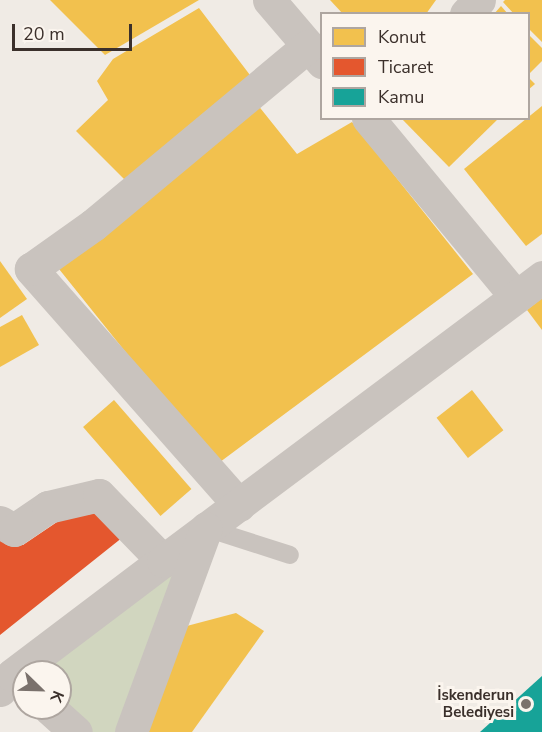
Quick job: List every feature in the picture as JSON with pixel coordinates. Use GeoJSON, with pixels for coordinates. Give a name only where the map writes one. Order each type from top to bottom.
{"type":"FeatureCollection","features":[{"type":"Feature","properties":{"kind":"street"},"geometry":{"type":"LineString","coordinates":[[239,505],[31,269],[93,225],[315,54],[269,0]]}},
{"type":"Feature","properties":{"kind":"street"},"geometry":{"type":"LineString","coordinates":[[468,12],[479,0]]}},
{"type":"Feature","properties":{"kind":"street"},"geometry":{"type":"LineString","coordinates":[[370,120],[516,297]]}},
{"type":"Feature","properties":{"kind":"street"},"geometry":{"type":"LineString","coordinates":[[9,678],[542,277]]}},
{"type":"Feature","properties":{"kind":"street"},"geometry":{"type":"LineString","coordinates":[[0,522],[14,530],[48,507],[99,495],[163,561]]}},
{"type":"Feature","properties":{"kind":"street"},"geometry":{"type":"LineString","coordinates":[[131,732],[206,528]]}},
{"type":"Feature","properties":{"kind":"street"},"geometry":{"type":"LineString","coordinates":[[62,720],[76,732]]}},
{"type":"Feature","properties":{"kind":"lane"},"geometry":{"type":"LineString","coordinates":[[206,528],[290,555]]}},
{"type":"Feature","properties":{"kind":"green space"},"geometry":{"type":"Polygon","coordinates":[[[186,556],[121,732],[92,732],[72,714],[72,660],[47,660],[186,556]]]}},
{"type":"Feature","properties":{"kind":"building: Konut"},"geometry":{"type":"Polygon","coordinates":[[[50,0],[199,0],[105,55],[50,0]]]}},
{"type":"Feature","properties":{"kind":"building: Konut"},"geometry":{"type":"Polygon","coordinates":[[[330,0],[436,0],[427,12],[341,12],[330,0]]]}},
{"type":"Feature","properties":{"kind":"building: Konut"},"geometry":{"type":"Polygon","coordinates":[[[505,0],[542,0],[542,42],[530,30],[530,12],[512,12],[503,2],[505,0]]]}},
{"type":"Feature","properties":{"kind":"building: Konut"},"geometry":{"type":"Polygon","coordinates":[[[501,6],[506,12],[496,12],[501,6]]]}},
{"type":"Feature","properties":{"kind":"building: Konut"},"geometry":{"type":"Polygon","coordinates":[[[199,8],[253,79],[127,182],[76,131],[108,100],[97,81],[113,59],[199,8]]]}},
{"type":"Feature","properties":{"kind":"building: Konut"},"geometry":{"type":"Polygon","coordinates":[[[530,36],[542,48],[542,61],[530,73],[530,36]]]}},
{"type":"Feature","properties":{"kind":"building: Konut"},"geometry":{"type":"Polygon","coordinates":[[[530,79],[535,84],[530,88],[530,79]]]}},
{"type":"Feature","properties":{"kind":"building: Konut"},"geometry":{"type":"Polygon","coordinates":[[[257,104],[297,154],[352,122],[473,274],[216,465],[59,269],[257,104]]]}},
{"type":"Feature","properties":{"kind":"building: Konut"},"geometry":{"type":"Polygon","coordinates":[[[542,106],[542,234],[526,246],[464,169],[525,120],[530,120],[530,116],[542,106]]]}},
{"type":"Feature","properties":{"kind":"building: Konut"},"geometry":{"type":"Polygon","coordinates":[[[403,120],[497,120],[449,167],[403,120]]]}},
{"type":"Feature","properties":{"kind":"building: Konut"},"geometry":{"type":"Polygon","coordinates":[[[0,261],[27,299],[0,318],[0,261]]]}},
{"type":"Feature","properties":{"kind":"building: Konut"},"geometry":{"type":"Polygon","coordinates":[[[542,298],[542,330],[527,310],[542,298]]]}},
{"type":"Feature","properties":{"kind":"building: Konut"},"geometry":{"type":"Polygon","coordinates":[[[22,315],[39,345],[0,367],[0,327],[22,315]]]}},
{"type":"Feature","properties":{"kind":"building: Konut"},"geometry":{"type":"Polygon","coordinates":[[[472,390],[503,430],[468,458],[437,418],[472,390]]]}},
{"type":"Feature","properties":{"kind":"building: Konut"},"geometry":{"type":"Polygon","coordinates":[[[114,400],[191,489],[160,516],[83,427],[114,400]]]}},
{"type":"Feature","properties":{"kind":"building: Konut"},"geometry":{"type":"Polygon","coordinates":[[[236,613],[264,631],[192,732],[144,732],[183,627],[236,613]]]}},
{"type":"Feature","properties":{"kind":"building: Ticaret"},"geometry":{"type":"Polygon","coordinates":[[[96,513],[123,537],[0,635],[0,538],[23,545],[60,520],[96,513]]]}},
{"type":"Feature","properties":{"kind":"building: Kamu","name":"İskenderun Belediyesi"},"geometry":{"type":"Polygon","coordinates":[[[542,676],[542,732],[480,732],[542,676]]]}},
{"type":"Feature","properties":{"kind":"place","name":"İskenderun Belediyesi"},"geometry":{"type":"Point","coordinates":[526,704]}}]}
